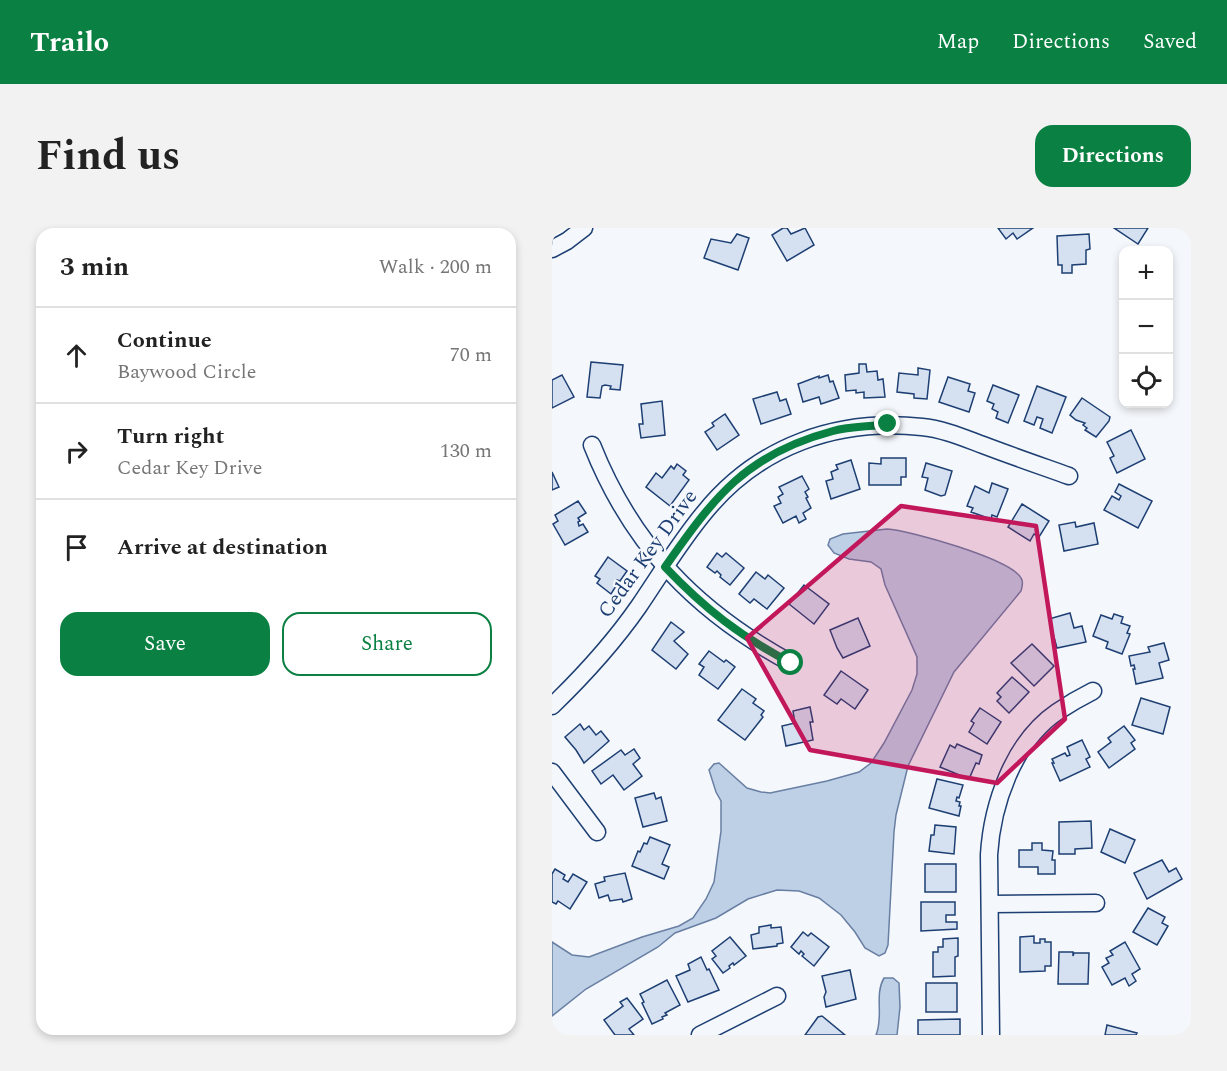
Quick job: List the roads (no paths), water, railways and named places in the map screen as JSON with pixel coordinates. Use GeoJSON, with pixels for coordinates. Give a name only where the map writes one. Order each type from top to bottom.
{"type":"FeatureCollection","features":[{"type":"Feature","properties":{"kind":"street"},"geometry":{"type":"LineString","coordinates":[[552,249],[584,228]]}},
{"type":"Feature","properties":{"kind":"street","name":"Cedar Key Drive"},"geometry":{"type":"LineString","coordinates":[[552,706],[613,639],[703,514],[738,478],[765,458],[783,449],[834,430],[888,424],[928,428],[948,433],[1069,476]]}},
{"type":"Feature","properties":{"kind":"street"},"geometry":{"type":"LineString","coordinates":[[592,446],[622,508],[665,567],[715,615],[761,647],[791,663]]}},
{"type":"Feature","properties":{"kind":"street"},"geometry":{"type":"LineString","coordinates":[[991,1035],[989,855],[998,802],[1024,748],[1052,716],[1081,696],[1093,691]]}},
{"type":"Feature","properties":{"kind":"street"},"geometry":{"type":"LineString","coordinates":[[552,772],[597,832]]}},
{"type":"Feature","properties":{"kind":"street"},"geometry":{"type":"LineString","coordinates":[[990,904],[1096,903]]}},
{"type":"Feature","properties":{"kind":"street"},"geometry":{"type":"LineString","coordinates":[[700,1035],[777,996]]}},
{"type":"Feature","properties":{"kind":"water"},"geometry":{"type":"Polygon","coordinates":[[[887,529],[916,534],[980,554],[1013,570],[1023,583],[1021,591],[954,672],[908,766],[896,815],[888,945],[885,953],[879,956],[865,948],[841,915],[819,898],[799,891],[777,890],[748,899],[716,918],[675,933],[658,947],[586,989],[552,1016],[552,942],[572,955],[589,957],[679,926],[693,918],[706,899],[714,882],[721,831],[721,801],[709,770],[714,764],[719,763],[747,788],[770,793],[859,772],[871,763],[912,690],[917,674],[917,657],[885,585],[881,569],[871,562],[849,559],[834,553],[828,545],[830,539],[843,534],[887,529]]]}},
{"type":"Feature","properties":{"kind":"water"},"geometry":{"type":"Polygon","coordinates":[[[884,978],[893,978],[899,983],[900,1007],[897,1035],[876,1035],[880,991],[884,978]]]}}]}
